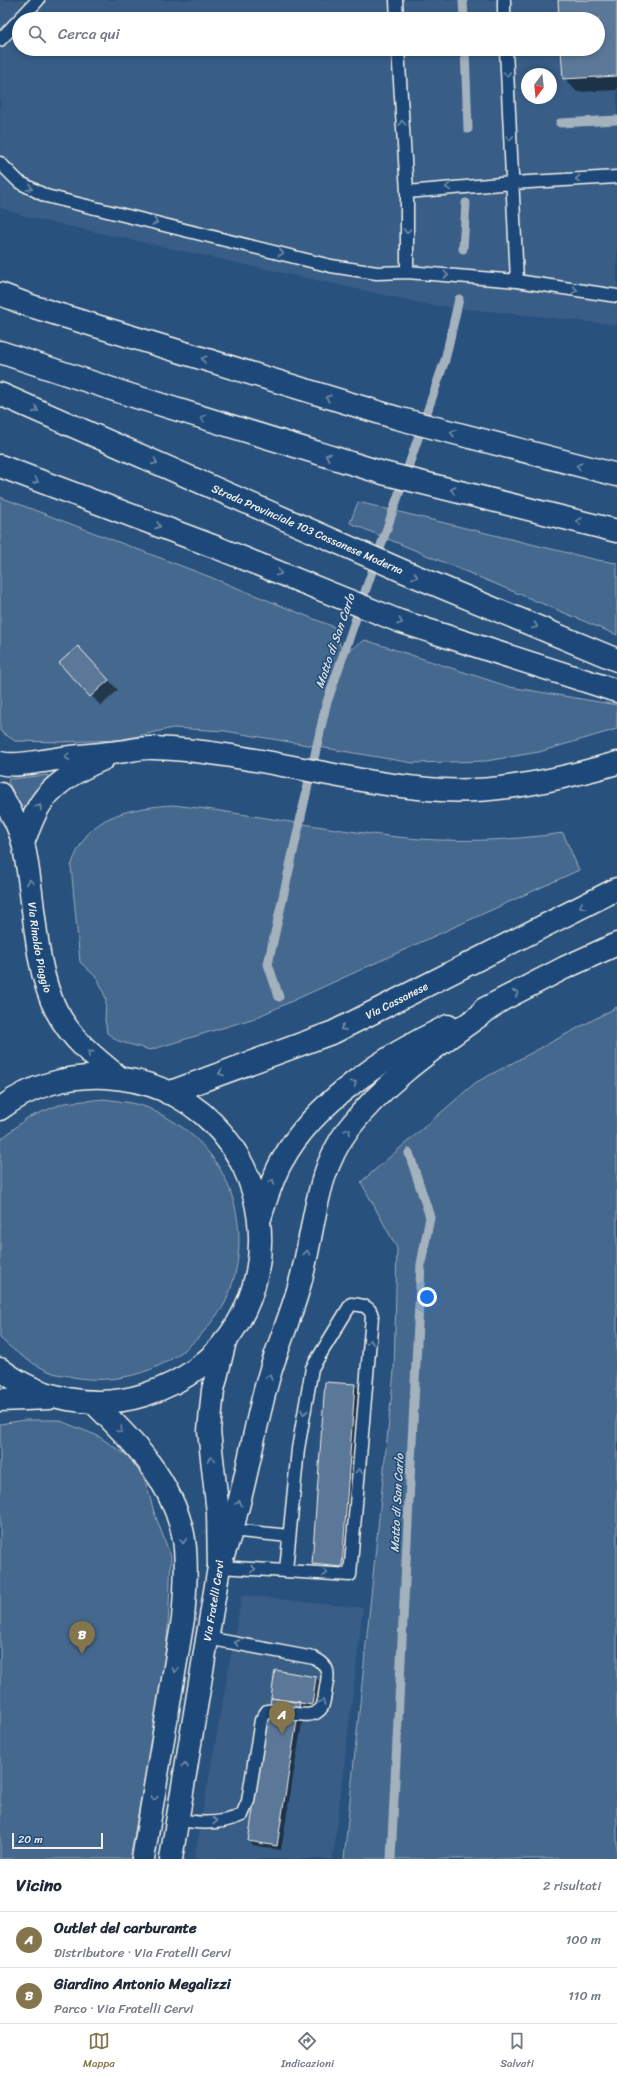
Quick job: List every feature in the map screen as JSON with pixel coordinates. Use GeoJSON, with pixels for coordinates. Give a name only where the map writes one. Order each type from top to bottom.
{"type":"FeatureCollection","features":[{"type":"Feature","properties":{"kind":"main road"},"geometry":{"type":"LineString","coordinates":[[0,294],[30,306],[389,416],[617,475]]}},
{"type":"Feature","properties":{"kind":"main road"},"geometry":{"type":"LineString","coordinates":[[0,352],[130,395],[383,473],[617,531]]}},
{"type":"Feature","properties":{"kind":"main road","name":"Strada Provinciale 103 Cassanese Moderna"},"geometry":{"type":"LineString","coordinates":[[0,394],[402,571],[617,660]]}},
{"type":"Feature","properties":{"kind":"main road"},"geometry":{"type":"LineString","coordinates":[[0,466],[218,548],[398,622],[617,691]]}},
{"type":"Feature","properties":{"kind":"main road"},"geometry":{"type":"LineString","coordinates":[[0,763],[30,763],[150,748],[190,749],[238,755],[387,784],[442,790],[493,788],[576,775],[617,762]]}},
{"type":"Feature","properties":{"kind":"main road"},"geometry":{"type":"LineString","coordinates":[[23,842],[38,807],[51,792],[82,768],[120,752]]}},
{"type":"Feature","properties":{"kind":"main road","name":"Via Rinaldo Piaggio"},"geometry":{"type":"LineString","coordinates":[[0,794],[14,820],[23,842],[43,970],[52,1000],[63,1021],[82,1045],[120,1078]]}},
{"type":"Feature","properties":{"kind":"main road","name":"Via Cassanese"},"geometry":{"type":"LineString","coordinates":[[168,1093],[334,1032],[617,889]]}},
{"type":"Feature","properties":{"kind":"main road"},"geometry":{"type":"LineString","coordinates":[[260,1219],[269,1190],[282,1161],[301,1132],[329,1103],[360,1079],[417,1041],[497,1003],[564,968],[617,944]]}},
{"type":"Feature","properties":{"kind":"main road"},"geometry":{"type":"LineString","coordinates":[[219,1567],[238,1508],[267,1381],[301,1282],[317,1198],[325,1173],[338,1146],[349,1128],[390,1084],[432,1050],[497,1003]]}},
{"type":"Feature","properties":{"kind":"main road"},"geometry":{"type":"LineString","coordinates":[[0,1109],[30,1091],[51,1083],[95,1076],[120,1078],[145,1083],[168,1093],[199,1111],[226,1138],[249,1177],[256,1197],[260,1219],[261,1244],[259,1267],[255,1284],[246,1308],[226,1341],[195,1370],[162,1389],[138,1397],[93,1402],[60,1398],[0,1400]]}},
{"type":"Feature","properties":{"kind":"main road","name":"Via Fratelli Cervi"},"geometry":{"type":"LineString","coordinates":[[171,1859],[176,1819],[219,1567],[218,1513],[208,1431],[213,1390],[226,1341]]}},
{"type":"Feature","properties":{"kind":"main road"},"geometry":{"type":"LineString","coordinates":[[0,1369],[35,1389],[60,1398]]}},
{"type":"Feature","properties":{"kind":"main road"},"geometry":{"type":"LineString","coordinates":[[93,1402],[155,1470],[170,1494],[183,1534],[185,1586],[183,1619],[143,1859]]}},
{"type":"Feature","properties":{"kind":"lane"},"geometry":{"type":"LineString","coordinates":[[26,12],[38,0]]}},
{"type":"Feature","properties":{"kind":"lane"},"geometry":{"type":"LineString","coordinates":[[396,0],[397,12]]}},
{"type":"Feature","properties":{"kind":"lane"},"geometry":{"type":"LineString","coordinates":[[504,0],[504,12]]}},
{"type":"Feature","properties":{"kind":"lane"},"geometry":{"type":"LineString","coordinates":[[0,40],[12,27]]}},
{"type":"Feature","properties":{"kind":"lane"},"geometry":{"type":"LineString","coordinates":[[398,56],[406,192],[408,272]]}},
{"type":"Feature","properties":{"kind":"lane"},"geometry":{"type":"LineString","coordinates":[[506,56],[517,281]]}},
{"type":"Feature","properties":{"kind":"lane"},"geometry":{"type":"LineString","coordinates":[[0,163],[19,182],[46,196],[330,266],[377,273],[408,272],[517,281],[617,296]]}},
{"type":"Feature","properties":{"kind":"lane"},"geometry":{"type":"LineString","coordinates":[[406,192],[512,183],[617,177]]}},
{"type":"Feature","properties":{"kind":"lane"},"geometry":{"type":"LineString","coordinates":[[219,1567],[350,1575],[372,1316],[371,1312],[366,1306],[351,1304],[312,1368],[298,1449],[286,1570]]}},
{"type":"Feature","properties":{"kind":"lane"},"geometry":{"type":"LineString","coordinates":[[231,1530],[289,1536]]}},
{"type":"Feature","properties":{"kind":"lane"},"geometry":{"type":"LineString","coordinates":[[176,1819],[189,1822],[228,1821],[242,1815],[248,1801],[261,1720],[267,1711],[277,1710],[309,1716],[317,1713],[323,1706],[328,1672],[324,1664],[314,1658],[207,1638]]}},
{"type":"Feature","properties":{"kind":"shaded area"},"geometry":{"type":"Polygon","coordinates":[[[0,0],[617,0],[617,325],[430,305],[31,218],[0,208],[0,0]]]}},
{"type":"Feature","properties":{"kind":"shaded area"},"geometry":{"type":"Polygon","coordinates":[[[0,497],[205,575],[334,627],[343,654],[365,640],[510,687],[617,705],[617,729],[539,752],[486,761],[413,763],[225,731],[173,728],[119,740],[61,742],[15,741],[0,731],[0,497]]]}},
{"type":"Feature","properties":{"kind":"shaded area"},"geometry":{"type":"Polygon","coordinates":[[[358,502],[597,560],[617,563],[617,635],[350,523],[358,502]]]}},
{"type":"Feature","properties":{"kind":"shaded area"},"geometry":{"type":"Polygon","coordinates":[[[48,775],[48,779],[23,810],[8,782],[9,779],[48,775]]]}},
{"type":"Feature","properties":{"kind":"shaded area"},"geometry":{"type":"Polygon","coordinates":[[[173,805],[229,812],[369,834],[418,839],[480,840],[522,838],[563,833],[579,870],[255,1018],[150,1050],[118,1041],[107,1033],[105,1019],[106,999],[98,979],[80,962],[71,866],[82,842],[87,835],[105,820],[115,815],[138,809],[173,805]]]}},
{"type":"Feature","properties":{"kind":"shaded area"},"geometry":{"type":"Polygon","coordinates":[[[617,1007],[617,1859],[344,1859],[394,1371],[397,1248],[361,1182],[475,1083],[617,1007]]]}},
{"type":"Feature","properties":{"kind":"shaded area"},"geometry":{"type":"Polygon","coordinates":[[[104,1099],[143,1106],[151,1109],[188,1132],[207,1151],[222,1173],[232,1197],[238,1223],[239,1250],[234,1277],[225,1303],[200,1336],[169,1360],[151,1369],[133,1375],[113,1379],[93,1379],[73,1377],[46,1370],[12,1349],[0,1338],[0,1140],[27,1118],[64,1103],[104,1099]]]}},
{"type":"Feature","properties":{"kind":"shaded area"},"geometry":{"type":"Polygon","coordinates":[[[25,1420],[58,1420],[98,1436],[128,1456],[145,1480],[154,1512],[171,1557],[168,1628],[162,1681],[130,1859],[0,1859],[0,1424],[25,1420]]]}},
{"type":"Feature","properties":{"kind":"shaded area"},"geometry":{"type":"Polygon","coordinates":[[[242,1595],[363,1608],[333,1859],[194,1859],[242,1595]]]}},
{"type":"Feature","properties":{"kind":"building"},"geometry":{"type":"Polygon","coordinates":[[[558,0],[617,0],[617,76],[563,79],[561,56],[605,56],[605,12],[559,12],[558,0]]]}},
{"type":"Feature","properties":{"kind":"building"},"geometry":{"type":"Polygon","coordinates":[[[78,646],[109,680],[90,697],[59,663],[78,646]]]}},
{"type":"Feature","properties":{"kind":"building"},"geometry":{"type":"Polygon","coordinates":[[[325,1382],[355,1384],[342,1567],[312,1564],[325,1382]]]}},
{"type":"Feature","properties":{"kind":"building"},"geometry":{"type":"Polygon","coordinates":[[[275,1670],[316,1677],[312,1705],[271,1698],[275,1670]]]}},
{"type":"Feature","properties":{"kind":"building"},"geometry":{"type":"Polygon","coordinates":[[[271,1698],[300,1702],[277,1846],[248,1841],[271,1698]]]}},
{"type":"Feature","properties":{"kind":"waterway","name":"Matto di San Carlo"},"geometry":{"type":"LineString","coordinates":[[463,0],[464,12]]}},
{"type":"Feature","properties":{"kind":"waterway","name":"Matto di San Carlo"},"geometry":{"type":"LineString","coordinates":[[465,56],[468,129]]}},
{"type":"Feature","properties":{"kind":"waterway"},"geometry":{"type":"LineString","coordinates":[[560,123],[617,120]]}},
{"type":"Feature","properties":{"kind":"waterway","name":"Matto di San Carlo"},"geometry":{"type":"LineString","coordinates":[[463,249],[466,203]]}},
{"type":"Feature","properties":{"kind":"waterway","name":"Matto di San Carlo"},"geometry":{"type":"LineString","coordinates":[[279,997],[268,964],[326,705],[445,360],[459,299]]}},
{"type":"Feature","properties":{"kind":"waterway","name":"Matto di San Carlo"},"geometry":{"type":"LineString","coordinates":[[391,1859],[421,1264],[430,1217],[409,1153]]}},
{"type":"Feature","properties":{"kind":"place","name":"Giardino Antonio Megalizzi"},"geometry":{"type":"Point","coordinates":[82,1654]}},
{"type":"Feature","properties":{"kind":"place","name":"Outlet del carburante"},"geometry":{"type":"Point","coordinates":[282,1734]}}]}
